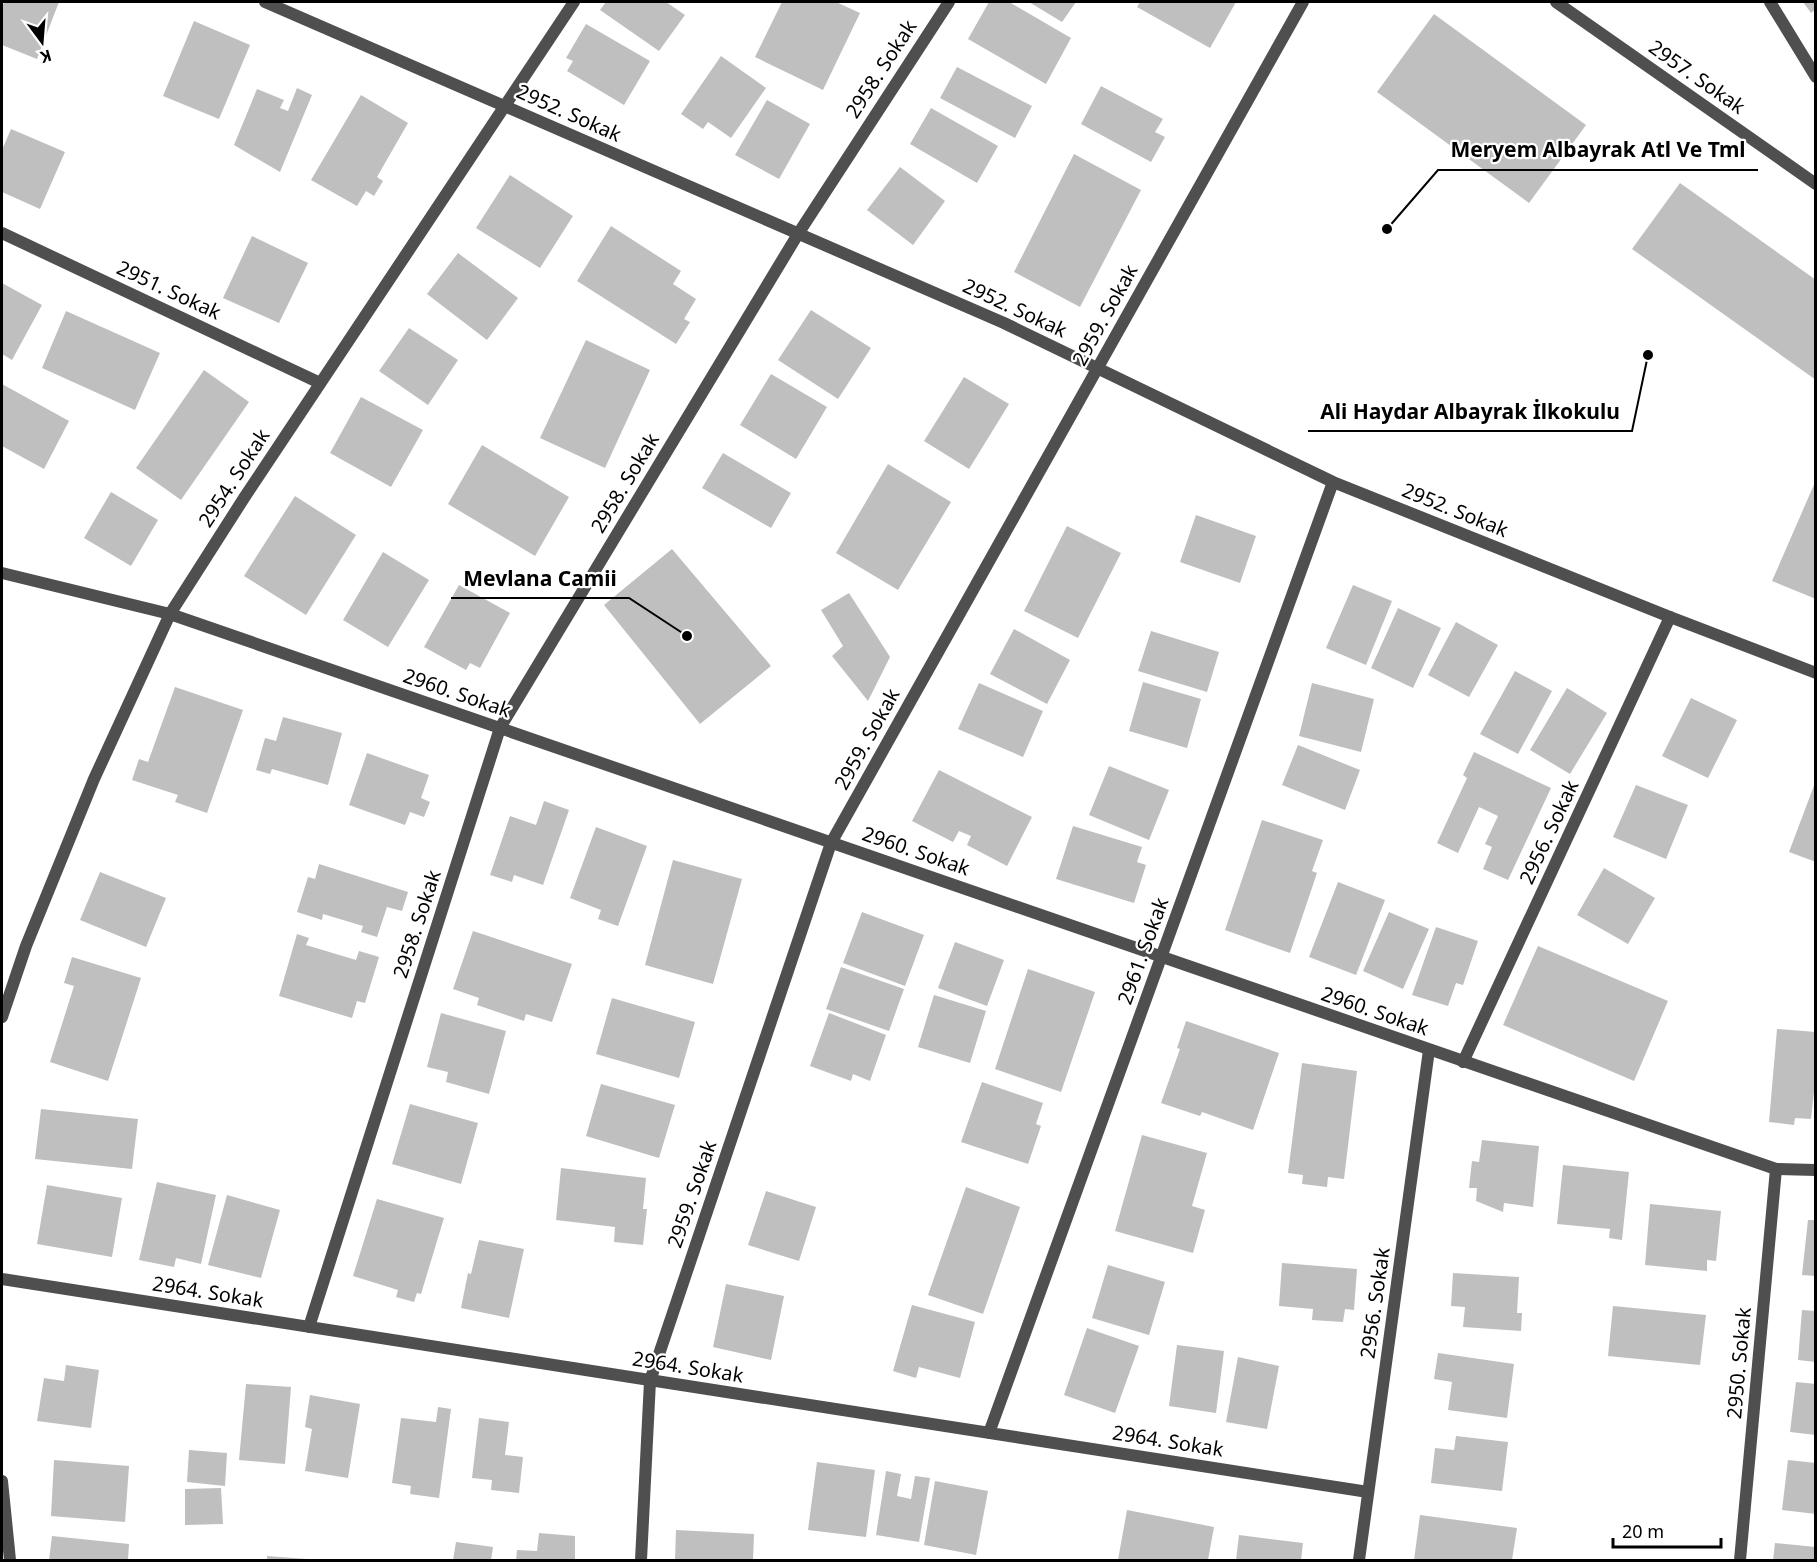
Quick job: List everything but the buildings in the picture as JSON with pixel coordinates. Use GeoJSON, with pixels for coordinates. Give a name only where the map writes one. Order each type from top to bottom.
{"type":"FeatureCollection","features":[{"type":"Feature","properties":{"kind":"street","name":"2952. Sokak"},"geometry":{"type":"LineString","coordinates":[[265,2],[1004,323],[1333,482],[1815,673]]}},
{"type":"Feature","properties":{"kind":"street","name":"2954. Sokak"},"geometry":{"type":"LineString","coordinates":[[2,1017],[26,946],[94,779],[170,614],[320,383],[574,2]]}},
{"type":"Feature","properties":{"kind":"street","name":"2958. Sokak"},"geometry":{"type":"LineString","coordinates":[[309,1328],[501,728],[798,234],[949,2]]}},
{"type":"Feature","properties":{"kind":"street","name":"2959. Sokak"},"geometry":{"type":"LineString","coordinates":[[641,1560],[650,1381],[831,843],[1303,2]]}},
{"type":"Feature","properties":{"kind":"street","name":"2957. Sokak"},"geometry":{"type":"LineString","coordinates":[[1556,2],[1815,184]]}},
{"type":"Feature","properties":{"kind":"street"},"geometry":{"type":"LineString","coordinates":[[1770,2],[1815,77]]}},
{"type":"Feature","properties":{"kind":"street","name":"2951. Sokak"},"geometry":{"type":"LineString","coordinates":[[2,233],[320,383]]}},
{"type":"Feature","properties":{"kind":"street","name":"2961. Sokak"},"geometry":{"type":"LineString","coordinates":[[989,1433],[1333,482]]}},
{"type":"Feature","properties":{"kind":"street","name":"2960. Sokak"},"geometry":{"type":"LineString","coordinates":[[2,573],[170,614],[1776,1169],[1815,1170]]}},
{"type":"Feature","properties":{"kind":"street","name":"2956. Sokak"},"geometry":{"type":"LineString","coordinates":[[1463,1062],[1670,617]]}},
{"type":"Feature","properties":{"kind":"street","name":"2956. Sokak"},"geometry":{"type":"LineString","coordinates":[[1359,1560],[1429,1050]]}},
{"type":"Feature","properties":{"kind":"street","name":"2950. Sokak"},"geometry":{"type":"LineString","coordinates":[[1740,1560],[1776,1169]]}},
{"type":"Feature","properties":{"kind":"street","name":"2964. Sokak"},"geometry":{"type":"LineString","coordinates":[[2,1279],[1368,1492]]}},
{"type":"Feature","properties":{"kind":"street"},"geometry":{"type":"LineString","coordinates":[[2,1481],[10,1560]]}},
{"type":"Feature","properties":{"kind":"place","name":"Meryem Albayrak Atl Ve Tml"},"geometry":{"type":"Point","coordinates":[1387,229]}},
{"type":"Feature","properties":{"kind":"place","name":"Ali Haydar Albayrak İlkokulu"},"geometry":{"type":"Point","coordinates":[1648,355]}},
{"type":"Feature","properties":{"kind":"place","name":"Mevlana Camii"},"geometry":{"type":"Point","coordinates":[687,636]}}]}
